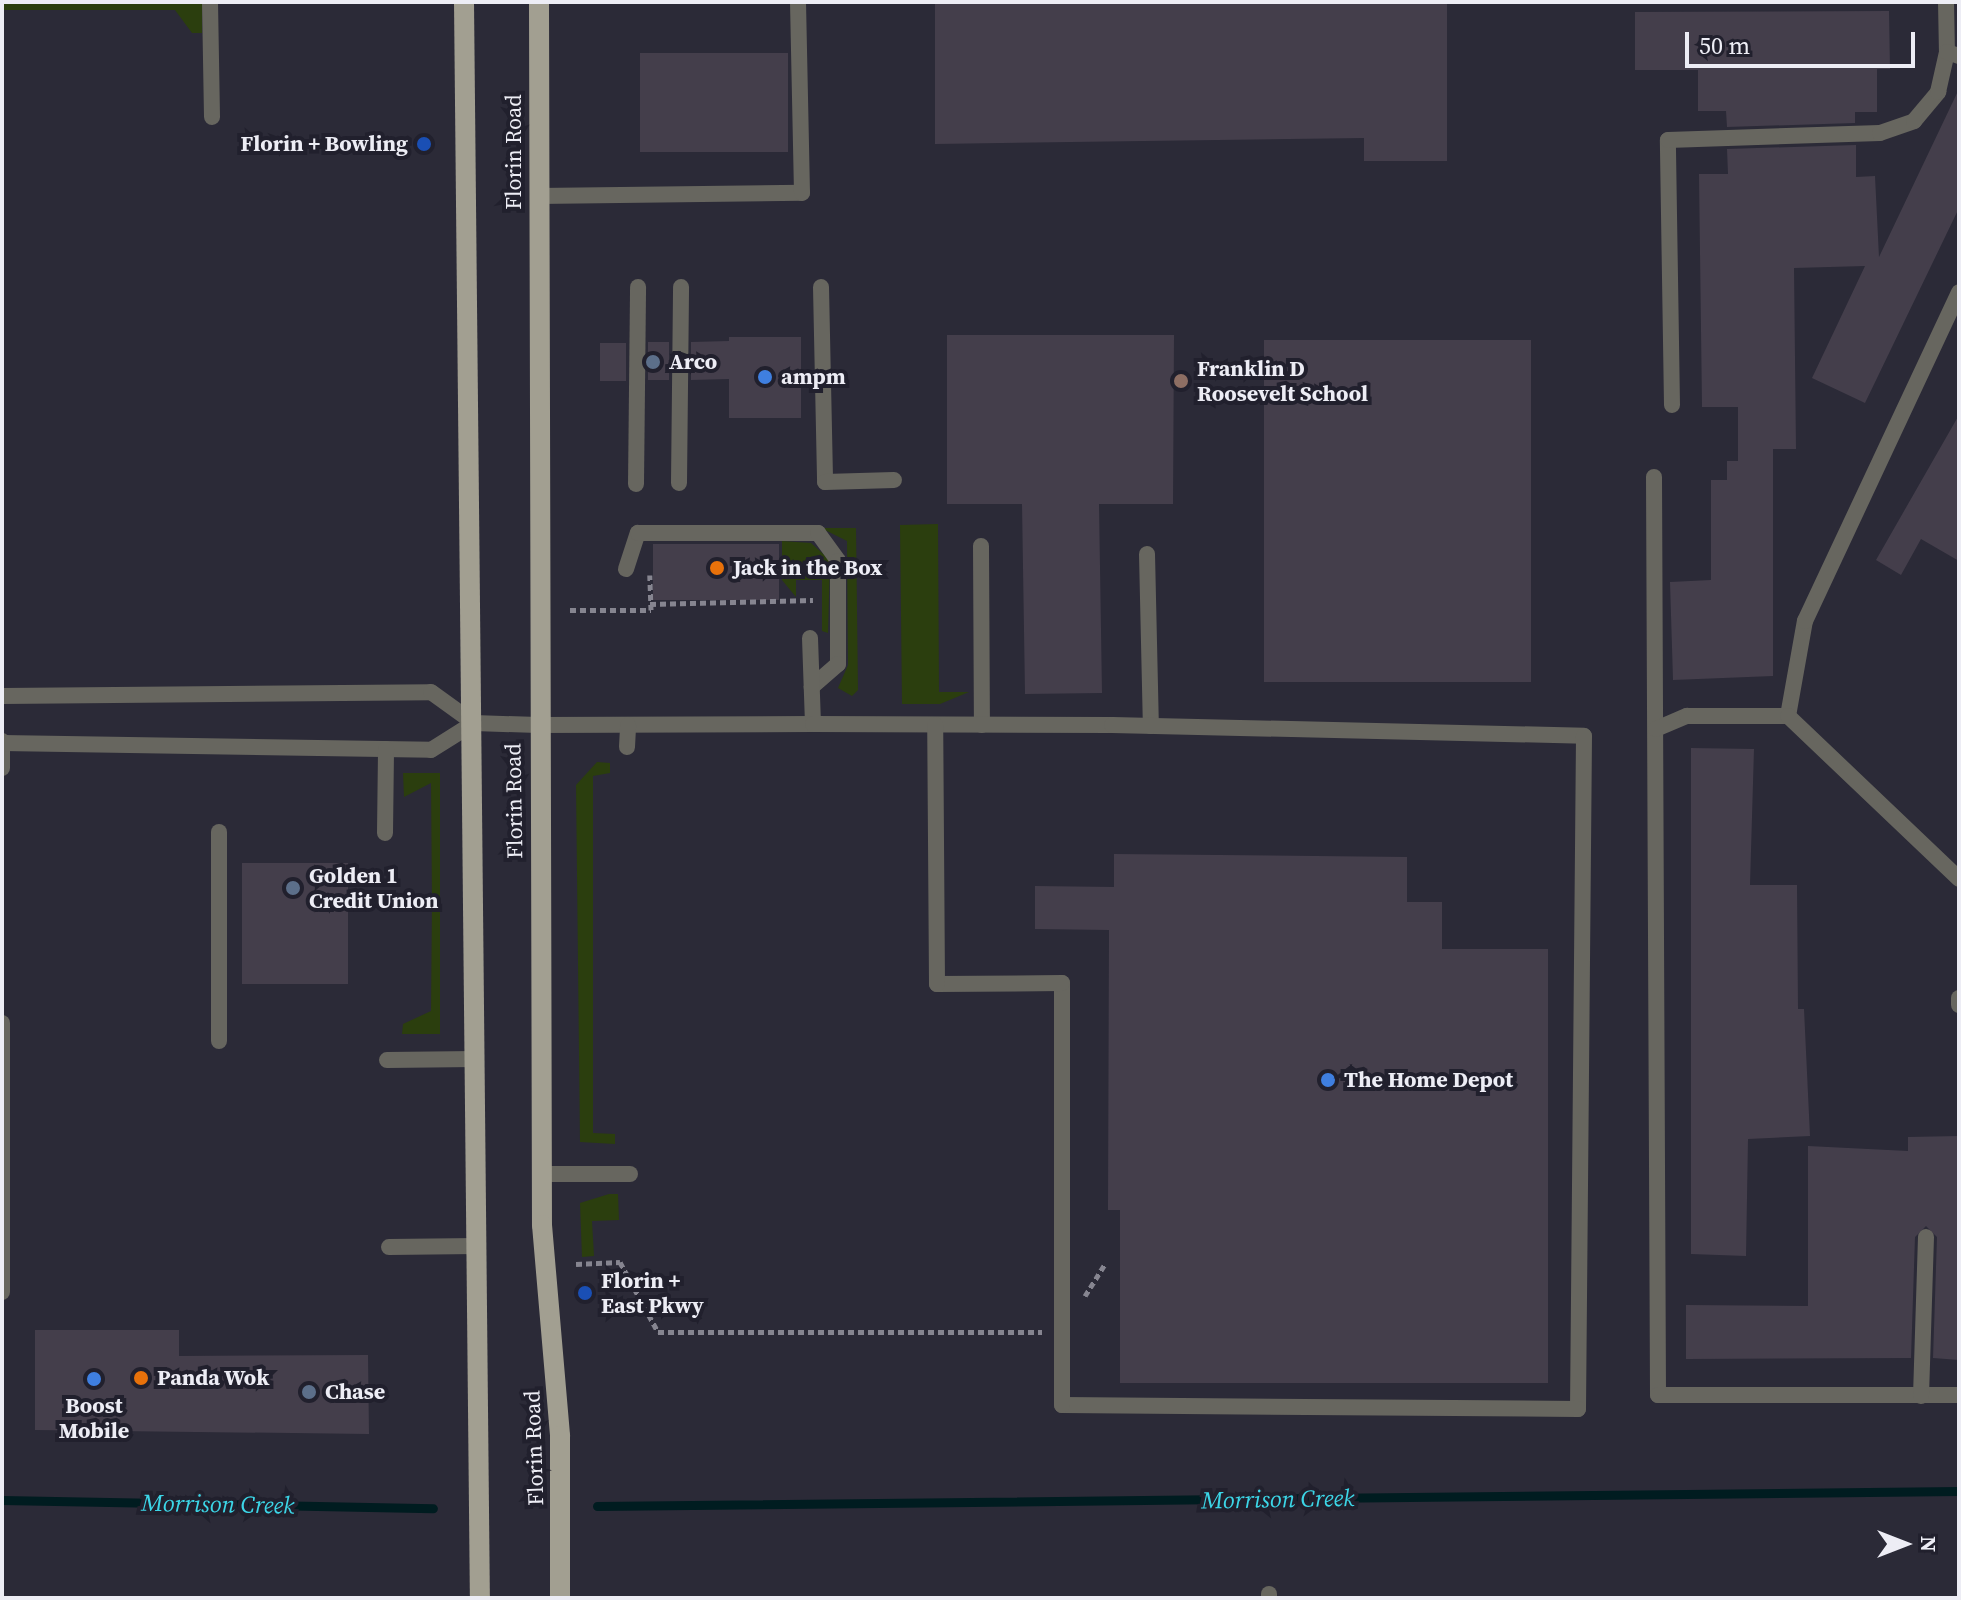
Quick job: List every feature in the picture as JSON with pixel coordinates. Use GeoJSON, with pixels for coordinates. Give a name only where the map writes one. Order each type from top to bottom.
{"type":"FeatureCollection","features":[{"type":"Feature","properties":{"kind":"main road","name":"Florin Road"},"geometry":{"type":"LineString","coordinates":[[464,2],[474,723],[480,1598]]}},
{"type":"Feature","properties":{"kind":"main road","name":"Florin Road"},"geometry":{"type":"LineString","coordinates":[[539,2],[538,725],[542,1174],[560,1436],[560,1598]]}},
{"type":"Feature","properties":{"kind":"lane"},"geometry":{"type":"LineString","coordinates":[[210,2],[212,117]]}},
{"type":"Feature","properties":{"kind":"lane"},"geometry":{"type":"LineString","coordinates":[[538,196],[802,193],[798,2]]}},
{"type":"Feature","properties":{"kind":"lane"},"geometry":{"type":"LineString","coordinates":[[1672,405],[1668,140],[1880,133],[1914,121],[1938,92],[1953,54],[1946,2]]}},
{"type":"Feature","properties":{"kind":"lane"},"geometry":{"type":"LineString","coordinates":[[636,484],[638,287]]}},
{"type":"Feature","properties":{"kind":"lane"},"geometry":{"type":"LineString","coordinates":[[679,483],[681,287]]}},
{"type":"Feature","properties":{"kind":"lane"},"geometry":{"type":"LineString","coordinates":[[821,287],[825,482],[894,480]]}},
{"type":"Feature","properties":{"kind":"lane"},"geometry":{"type":"LineString","coordinates":[[1788,716],[1805,621],[1958,297]]}},
{"type":"Feature","properties":{"kind":"lane"},"geometry":{"type":"LineString","coordinates":[[1654,477],[1658,1395],[1959,1395]]}},
{"type":"Feature","properties":{"kind":"lane"},"geometry":{"type":"LineString","coordinates":[[626,569],[638,533],[818,533],[838,561],[838,664],[812,687]]}},
{"type":"Feature","properties":{"kind":"lane"},"geometry":{"type":"LineString","coordinates":[[981,546],[982,725]]}},
{"type":"Feature","properties":{"kind":"lane"},"geometry":{"type":"LineString","coordinates":[[1147,554],[1151,726]]}},
{"type":"Feature","properties":{"kind":"lane"},"geometry":{"type":"LineString","coordinates":[[810,638],[813,724]]}},
{"type":"Feature","properties":{"kind":"lane"},"geometry":{"type":"LineString","coordinates":[[2,696],[431,692],[474,723]]}},
{"type":"Feature","properties":{"kind":"lane"},"geometry":{"type":"LineString","coordinates":[[1656,729],[1687,716],[1788,716],[1959,879]]}},
{"type":"Feature","properties":{"kind":"lane"},"geometry":{"type":"LineString","coordinates":[[2,768],[2,742],[431,750],[474,723],[538,725],[813,724],[1151,726],[1584,736],[1578,1409],[1062,1405],[1062,983],[937,984],[935,725]]}},
{"type":"Feature","properties":{"kind":"lane"},"geometry":{"type":"LineString","coordinates":[[627,747],[628,725]]}},
{"type":"Feature","properties":{"kind":"lane"},"geometry":{"type":"LineString","coordinates":[[385,833],[386,749]]}},
{"type":"Feature","properties":{"kind":"lane"},"geometry":{"type":"LineString","coordinates":[[219,832],[219,1041]]}},
{"type":"Feature","properties":{"kind":"lane"},"geometry":{"type":"LineString","coordinates":[[1959,998],[1959,1005]]}},
{"type":"Feature","properties":{"kind":"lane"},"geometry":{"type":"LineString","coordinates":[[2,1023],[2,1292]]}},
{"type":"Feature","properties":{"kind":"lane"},"geometry":{"type":"LineString","coordinates":[[387,1060],[475,1059]]}},
{"type":"Feature","properties":{"kind":"lane"},"geometry":{"type":"LineString","coordinates":[[542,1174],[630,1174]]}},
{"type":"Feature","properties":{"kind":"lane"},"geometry":{"type":"LineString","coordinates":[[1921,1396],[1926,1237]]}},
{"type":"Feature","properties":{"kind":"lane"},"geometry":{"type":"LineString","coordinates":[[389,1247],[476,1246]]}},
{"type":"Feature","properties":{"kind":"path"},"geometry":{"type":"LineString","coordinates":[[570,610],[651,610],[649,560]]}},
{"type":"Feature","properties":{"kind":"path"},"geometry":{"type":"LineString","coordinates":[[650,604],[813,600]]}},
{"type":"Feature","properties":{"kind":"path"},"geometry":{"type":"LineString","coordinates":[[576,1264],[620,1262],[658,1332],[1048,1332],[1090,1291],[1106,1263]]}},
{"type":"Feature","properties":{"kind":"green space"},"geometry":{"type":"Polygon","coordinates":[[[2,2],[202,2],[202,33],[192,33],[175,10],[2,10],[2,2]]]}},
{"type":"Feature","properties":{"kind":"green space"},"geometry":{"type":"Polygon","coordinates":[[[938,524],[939,692],[969,692],[940,704],[902,704],[900,525],[938,524]]]}},
{"type":"Feature","properties":{"kind":"green space"},"geometry":{"type":"Polygon","coordinates":[[[821,528],[856,528],[858,690],[852,696],[838,688],[848,665],[847,541],[821,528]]]}},
{"type":"Feature","properties":{"kind":"green space"},"geometry":{"type":"Polygon","coordinates":[[[782,541],[811,543],[830,560],[828,633],[822,631],[822,580],[796,580],[796,597],[782,580],[782,541]]]}},
{"type":"Feature","properties":{"kind":"green space"},"geometry":{"type":"Polygon","coordinates":[[[597,762],[610,763],[610,773],[593,776],[593,1133],[615,1134],[615,1144],[580,1142],[576,785],[597,762]]]}},
{"type":"Feature","properties":{"kind":"green space"},"geometry":{"type":"Polygon","coordinates":[[[403,773],[440,773],[440,1034],[402,1034],[403,1024],[431,1011],[432,902],[431,783],[404,797],[403,773]]]}},
{"type":"Feature","properties":{"kind":"green space"},"geometry":{"type":"Polygon","coordinates":[[[618,1194],[619,1220],[592,1221],[594,1256],[582,1257],[580,1203],[618,1194]]]}},
{"type":"Feature","properties":{"kind":"building"},"geometry":{"type":"Polygon","coordinates":[[[935,2],[1447,2],[1447,161],[1364,161],[1364,138],[935,144],[935,2]]]}},
{"type":"Feature","properties":{"kind":"building"},"geometry":{"type":"Polygon","coordinates":[[[1889,11],[1890,69],[1877,69],[1877,112],[1855,112],[1855,123],[1727,127],[1726,111],[1698,111],[1698,70],[1635,70],[1635,12],[1889,11]]]}},
{"type":"Feature","properties":{"kind":"building"},"geometry":{"type":"Polygon","coordinates":[[[640,53],[788,53],[788,152],[640,152],[640,53]]]}},
{"type":"Feature","properties":{"kind":"building"},"geometry":{"type":"Polygon","coordinates":[[[1959,89],[1959,208],[1865,403],[1812,378],[1865,266],[1794,268],[1796,449],[1773,449],[1773,676],[1673,680],[1670,582],[1711,580],[1711,480],[1727,480],[1727,461],[1738,461],[1738,407],[1702,407],[1699,174],[1728,174],[1727,149],[1856,145],[1856,177],[1875,176],[1879,257],[1959,89]]]}},
{"type":"Feature","properties":{"kind":"building"},"geometry":{"type":"Polygon","coordinates":[[[947,335],[1174,335],[1173,504],[1099,504],[1102,693],[1025,694],[1022,504],[947,504],[947,335]]]}},
{"type":"Feature","properties":{"kind":"building","name":"ampm"},"geometry":{"type":"Polygon","coordinates":[[[729,337],[801,337],[801,418],[729,418],[729,379],[691,380],[691,342],[729,341],[729,337]]]}},
{"type":"Feature","properties":{"kind":"building"},"geometry":{"type":"Polygon","coordinates":[[[1264,340],[1531,340],[1531,682],[1264,682],[1264,340]]]}},
{"type":"Feature","properties":{"kind":"building"},"geometry":{"type":"Polygon","coordinates":[[[648,342],[669,342],[669,380],[648,380],[648,342]]]}},
{"type":"Feature","properties":{"kind":"building"},"geometry":{"type":"Polygon","coordinates":[[[600,343],[626,343],[626,381],[600,381],[600,343]]]}},
{"type":"Feature","properties":{"kind":"building"},"geometry":{"type":"Polygon","coordinates":[[[1959,415],[1959,561],[1921,539],[1901,575],[1876,560],[1959,415]]]}},
{"type":"Feature","properties":{"kind":"building","name":"Jack in the Box"},"geometry":{"type":"Polygon","coordinates":[[[653,544],[779,544],[779,600],[653,600],[653,544]]]}},
{"type":"Feature","properties":{"kind":"building"},"geometry":{"type":"Polygon","coordinates":[[[1691,748],[1754,749],[1750,885],[1797,885],[1798,1009],[1804,1009],[1810,1136],[1748,1139],[1746,1256],[1691,1254],[1691,748]]]}},
{"type":"Feature","properties":{"kind":"building","name":"The Home Depot"},"geometry":{"type":"Polygon","coordinates":[[[1114,854],[1407,857],[1407,902],[1442,902],[1442,949],[1548,949],[1548,1383],[1120,1383],[1120,1210],[1108,1210],[1109,930],[1035,929],[1035,886],[1114,887],[1114,854]]]}},
{"type":"Feature","properties":{"kind":"building"},"geometry":{"type":"Polygon","coordinates":[[[242,863],[348,863],[348,984],[242,984],[242,863]]]}},
{"type":"Feature","properties":{"kind":"building"},"geometry":{"type":"Polygon","coordinates":[[[1959,1136],[1959,1360],[1933,1358],[1937,1237],[1926,1226],[1915,1237],[1911,1358],[1686,1359],[1686,1305],[1808,1306],[1808,1146],[1908,1151],[1908,1137],[1959,1136]]]}},
{"type":"Feature","properties":{"kind":"building"},"geometry":{"type":"Polygon","coordinates":[[[35,1330],[179,1330],[179,1356],[368,1355],[369,1434],[35,1430],[35,1330]]]}},
{"type":"Feature","properties":{"kind":"waterway","name":"Morrison Creek"},"geometry":{"type":"LineString","coordinates":[[597,1506],[1959,1491]]}},
{"type":"Feature","properties":{"kind":"waterway","name":"Morrison Creek"},"geometry":{"type":"LineString","coordinates":[[2,1500],[433,1508]]}},
{"type":"Feature","properties":{"kind":"place","name":"Florin + Bowling"},"geometry":{"type":"Point","coordinates":[424,144]}},
{"type":"Feature","properties":{"kind":"place","name":"Arco"},"geometry":{"type":"Point","coordinates":[653,362]}},
{"type":"Feature","properties":{"kind":"place","name":"ampm"},"geometry":{"type":"Point","coordinates":[765,377]}},
{"type":"Feature","properties":{"kind":"place","name":"Franklin D Roosevelt School"},"geometry":{"type":"Point","coordinates":[1181,381]}},
{"type":"Feature","properties":{"kind":"place","name":"Jack in the Box"},"geometry":{"type":"Point","coordinates":[717,568]}},
{"type":"Feature","properties":{"kind":"place","name":"Golden 1 Credit Union"},"geometry":{"type":"Point","coordinates":[293,888]}},
{"type":"Feature","properties":{"kind":"place","name":"The Home Depot"},"geometry":{"type":"Point","coordinates":[1328,1080]}},
{"type":"Feature","properties":{"kind":"place","name":"Florin + East Pkwy"},"geometry":{"type":"Point","coordinates":[585,1293]}},
{"type":"Feature","properties":{"kind":"place","name":"Panda Wok"},"geometry":{"type":"Point","coordinates":[141,1378]}},
{"type":"Feature","properties":{"kind":"place","name":"Boost Mobile"},"geometry":{"type":"Point","coordinates":[94,1379]}},
{"type":"Feature","properties":{"kind":"place","name":"Chase"},"geometry":{"type":"Point","coordinates":[309,1392]}}]}
